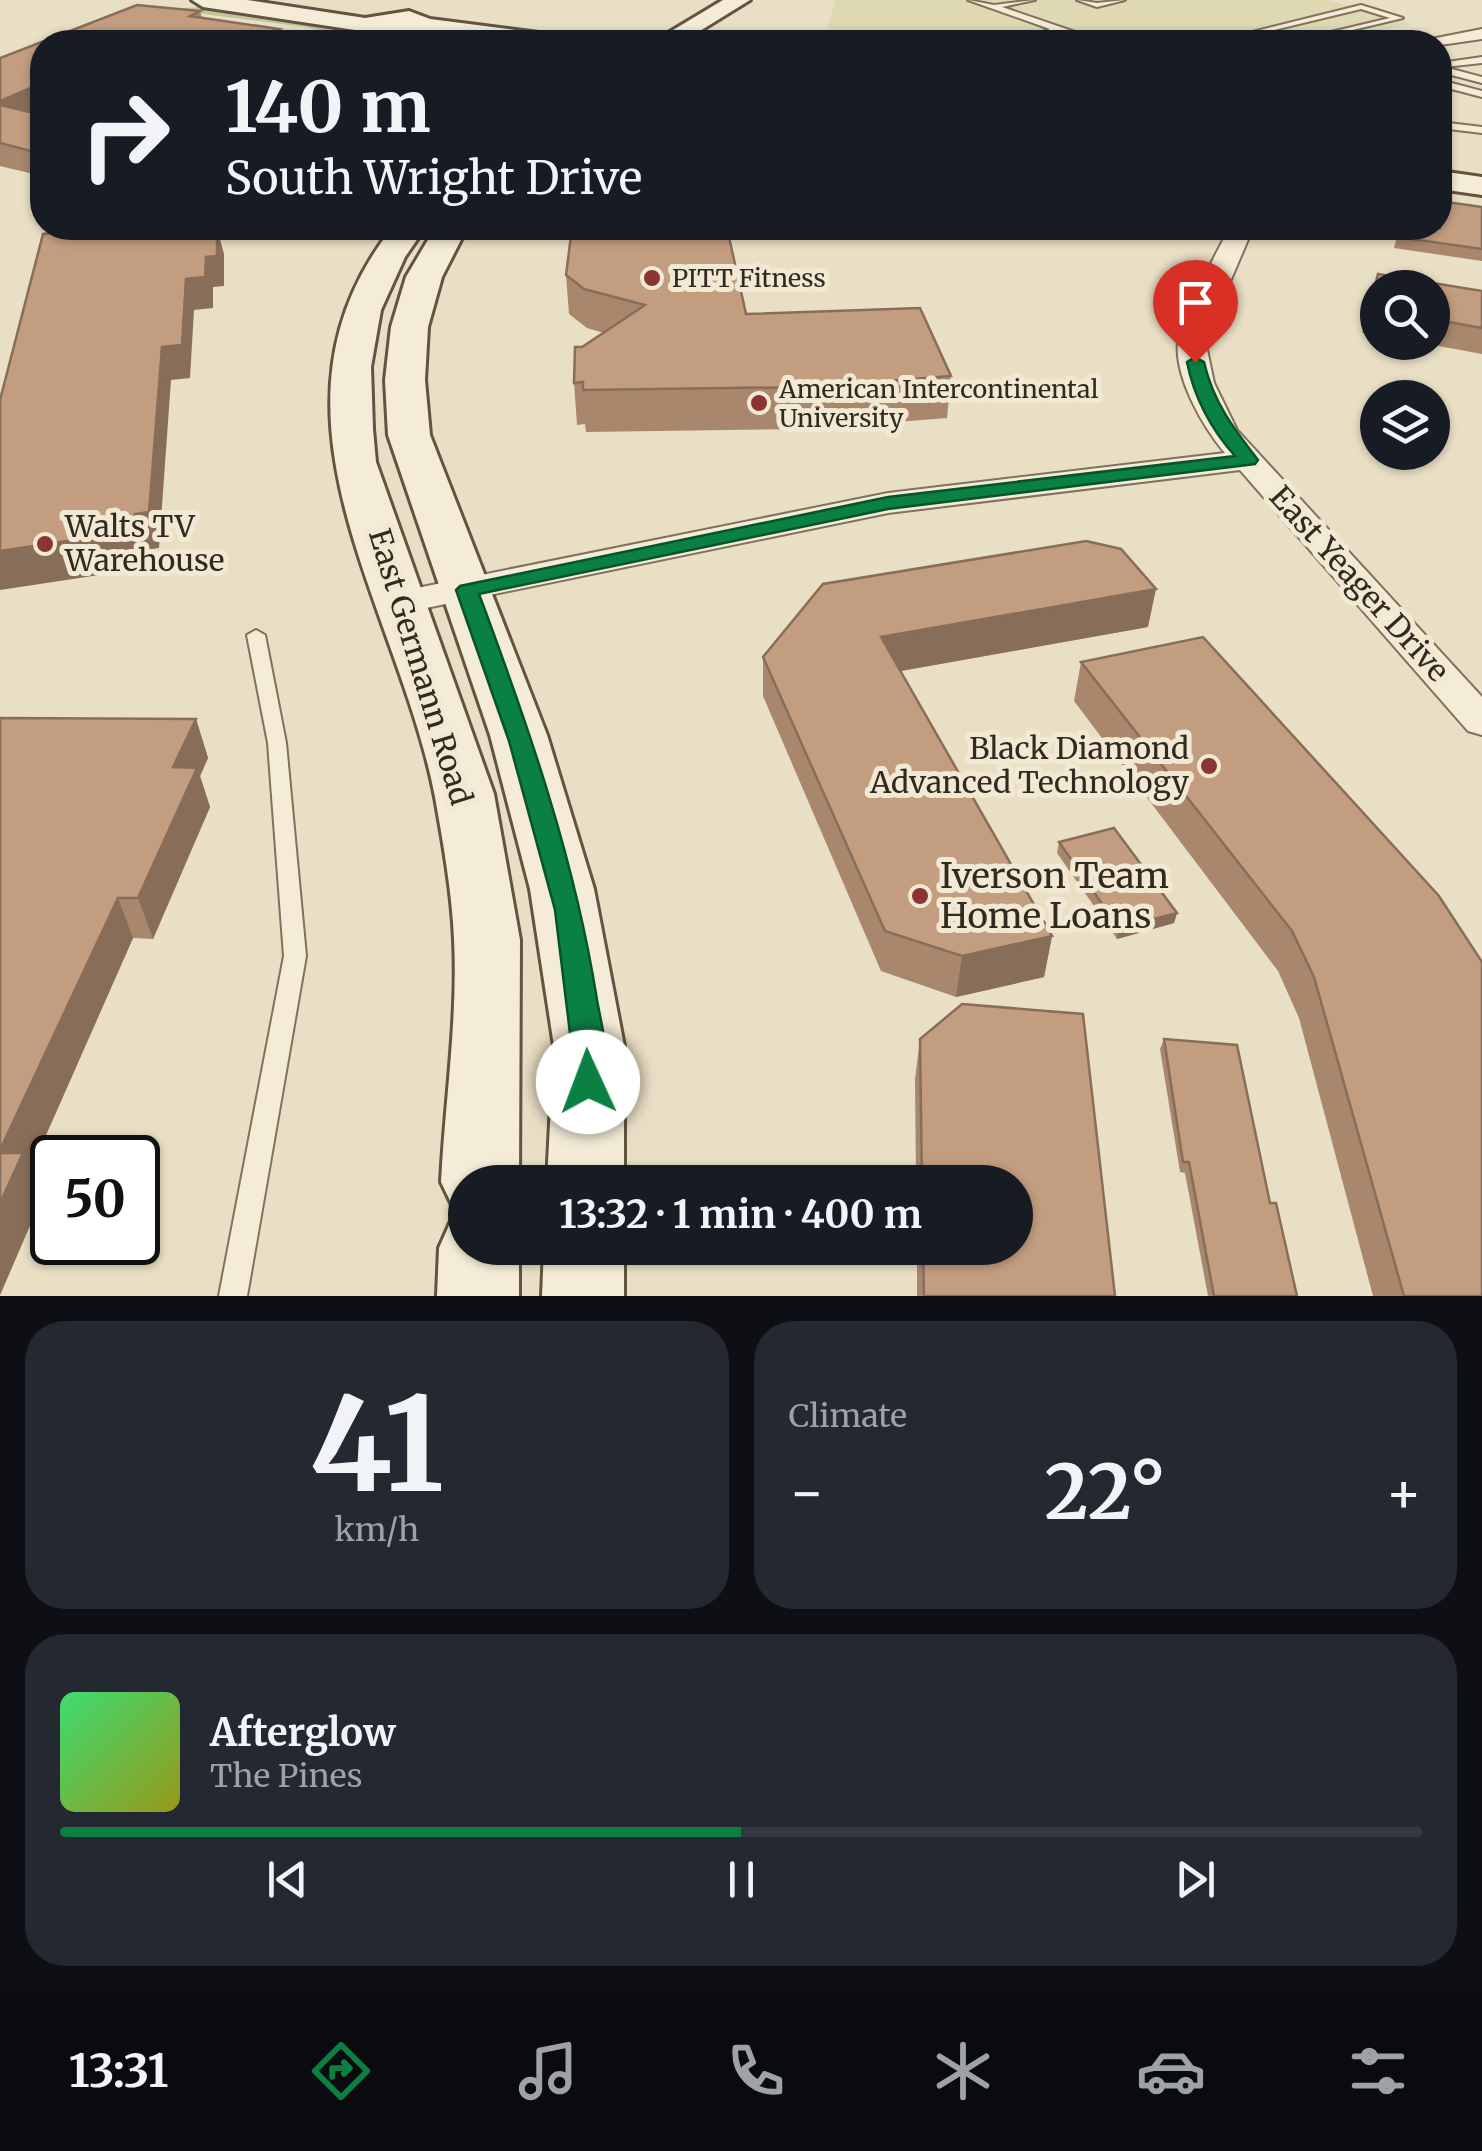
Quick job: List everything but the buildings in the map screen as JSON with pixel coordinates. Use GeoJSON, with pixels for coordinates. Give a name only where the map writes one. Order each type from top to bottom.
{"type":"FeatureCollection","features":[{"type":"Feature","properties":{"kind":"main road"},"geometry":{"type":"LineString","coordinates":[[178,1],[200,0],[451,30]]}},
{"type":"Feature","properties":{"kind":"main road"},"geometry":{"type":"LineString","coordinates":[[391,23],[438,0]]}},
{"type":"Feature","properties":{"kind":"main road"},"geometry":{"type":"LineString","coordinates":[[391,23],[458,1]]}},
{"type":"Feature","properties":{"kind":"main road"},"geometry":{"type":"LineString","coordinates":[[692,30],[751,4]]}},
{"type":"Feature","properties":{"kind":"main road"},"geometry":{"type":"LineString","coordinates":[[721,30],[751,4]]}},
{"type":"Feature","properties":{"kind":"main road"},"geometry":{"type":"LineString","coordinates":[[391,23],[425,30]]}},
{"type":"Feature","properties":{"kind":"main road"},"geometry":{"type":"LineString","coordinates":[[1452,166],[1482,170]]}},
{"type":"Feature","properties":{"kind":"main road"},"geometry":{"type":"LineString","coordinates":[[1452,182],[1482,186]]}},
{"type":"Feature","properties":{"kind":"main road","name":"East Germann Road"},"geometry":{"type":"LineString","coordinates":[[400,240],[373,276],[355,323],[349,405],[354,462],[464,794],[487,940],[480,1165]]}},
{"type":"Feature","properties":{"kind":"main road","name":"East Germann Road"},"geometry":{"type":"LineString","coordinates":[[444,240],[418,286],[404,356],[403,390],[409,436],[521,741],[569,910],[590,1048],[587,1165]]}},
{"type":"Feature","properties":{"kind":"main road"},"geometry":{"type":"LineString","coordinates":[[478,1296],[479,1265]]}},
{"type":"Feature","properties":{"kind":"main road"},"geometry":{"type":"LineString","coordinates":[[583,1296],[584,1265]]}},
{"type":"Feature","properties":{"kind":"street"},"geometry":{"type":"LineString","coordinates":[[1452,38],[1482,34]]}},
{"type":"Feature","properties":{"kind":"street","name":"East Yeager Drive"},"geometry":{"type":"LineString","coordinates":[[1236,240],[1191,340],[1210,405],[1224,433],[1482,722]]}},
{"type":"Feature","properties":{"kind":"street"},"geometry":{"type":"LineString","coordinates":[[402,602],[888,503],[1248,460]]}},
{"type":"Feature","properties":{"kind":"lane"},"geometry":{"type":"LineString","coordinates":[[972,0],[1063,30]]}},
{"type":"Feature","properties":{"kind":"lane"},"geometry":{"type":"LineString","coordinates":[[994,7],[1031,0]]}},
{"type":"Feature","properties":{"kind":"lane"},"geometry":{"type":"LineString","coordinates":[[1081,0],[1097,5],[1122,0]]}},
{"type":"Feature","properties":{"kind":"lane"},"geometry":{"type":"LineString","coordinates":[[1333,0],[1399,18],[1348,30]]}},
{"type":"Feature","properties":{"kind":"lane"},"geometry":{"type":"LineString","coordinates":[[1267,30],[1361,7]]}},
{"type":"Feature","properties":{"kind":"lane"},"geometry":{"type":"LineString","coordinates":[[1336,13],[1374,24]]}},
{"type":"Feature","properties":{"kind":"lane"},"geometry":{"type":"LineString","coordinates":[[1294,24],[1316,30]]}},
{"type":"Feature","properties":{"kind":"lane"},"geometry":{"type":"LineString","coordinates":[[1452,65],[1482,60]]}},
{"type":"Feature","properties":{"kind":"lane"},"geometry":{"type":"LineString","coordinates":[[1452,71],[1482,80]]}},
{"type":"Feature","properties":{"kind":"lane"},"geometry":{"type":"LineString","coordinates":[[1452,86],[1482,94]]}},
{"type":"Feature","properties":{"kind":"lane"},"geometry":{"type":"LineString","coordinates":[[1452,126],[1482,130]]}},
{"type":"Feature","properties":{"kind":"lane"},"geometry":{"type":"LineString","coordinates":[[233,1296],[295,956],[277,743],[256,635]]}},
{"type":"Feature","properties":{"kind":"shaded area"},"geometry":{"type":"Polygon","coordinates":[[[835,0],[1328,0],[1412,24],[1383,30],[827,30],[835,0]]]}},
{"type":"Feature","properties":{"kind":"green space"},"geometry":{"type":"Polygon","coordinates":[[[218,6],[206,11],[222,6],[356,30],[318,30],[165,9],[218,6]]]}},
{"type":"Feature","properties":{"kind":"place","name":"PITT Fitness"},"geometry":{"type":"Point","coordinates":[652,278]}},
{"type":"Feature","properties":{"kind":"place","name":"American Intercontinental University"},"geometry":{"type":"Point","coordinates":[759,403]}},
{"type":"Feature","properties":{"kind":"place","name":"Walts TV Warehouse"},"geometry":{"type":"Point","coordinates":[45,544]}},
{"type":"Feature","properties":{"kind":"place","name":"Black Diamond Advanced Technology"},"geometry":{"type":"Point","coordinates":[1209,766]}},
{"type":"Feature","properties":{"kind":"place","name":"Iverson Team Home Loans"},"geometry":{"type":"Point","coordinates":[920,896]}},
{"type":"Feature","properties":{"kind":"route"},"geometry":{"type":"LineString","coordinates":[[588,1082],[590,1048],[569,910],[521,741],[467,590],[888,503],[1248,460],[1224,433],[1200,384],[1195,362]]}}]}
